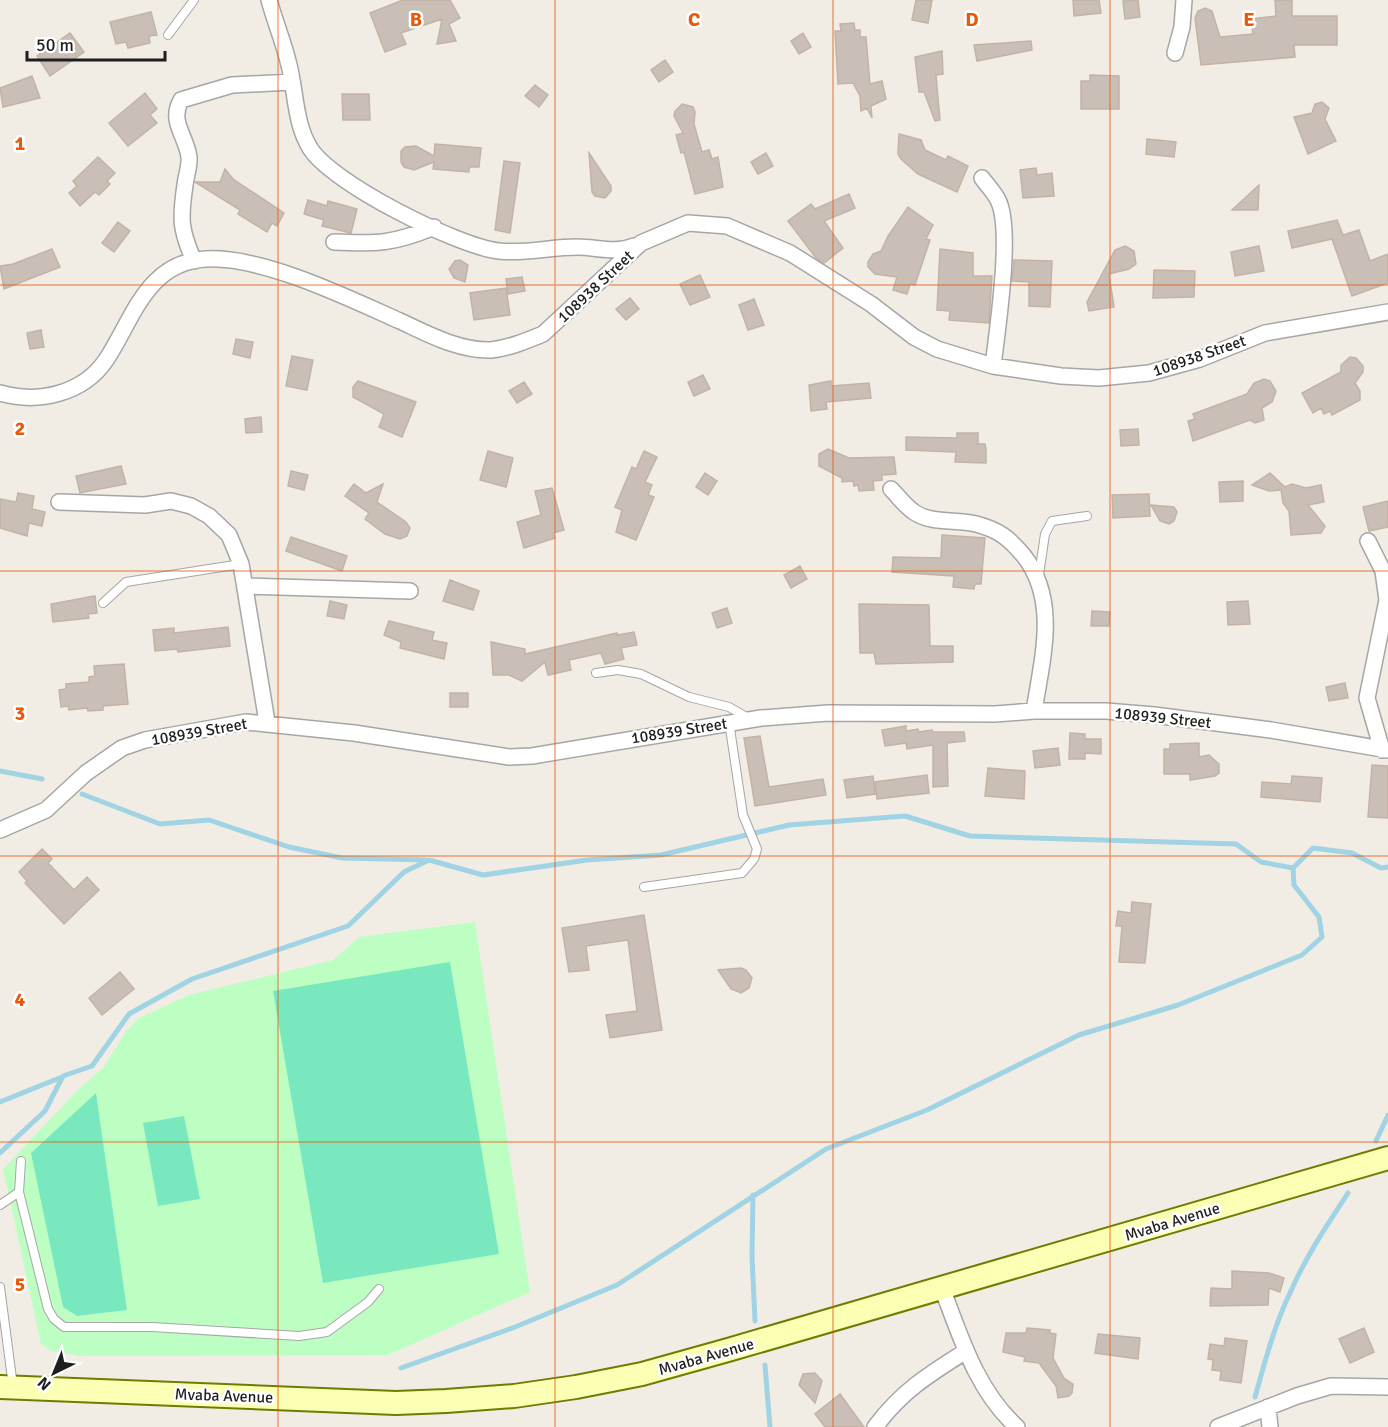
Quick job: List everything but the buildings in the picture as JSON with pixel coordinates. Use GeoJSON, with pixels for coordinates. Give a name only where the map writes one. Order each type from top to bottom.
{"type":"FeatureCollection","features":[{"type":"Feature","properties":{"kind":"street"},"geometry":{"type":"LineString","coordinates":[[269,0],[292,82],[303,133],[320,162],[367,195],[466,243],[498,251],[598,247],[619,252],[641,243]]}},
{"type":"Feature","properties":{"kind":"street"},"geometry":{"type":"LineString","coordinates":[[1175,53],[1182,27],[1184,0]]}},
{"type":"Feature","properties":{"kind":"street"},"geometry":{"type":"LineString","coordinates":[[194,261],[181,233],[182,204],[189,158],[177,125],[176,110],[181,100],[232,85],[292,82]]}},
{"type":"Feature","properties":{"kind":"street"},"geometry":{"type":"LineString","coordinates":[[982,178],[999,202],[1004,231],[1004,270],[993,366]]}},
{"type":"Feature","properties":{"kind":"street","name":"108938 Street"},"geometry":{"type":"LineString","coordinates":[[0,393],[43,398],[71,389],[89,378],[106,360],[128,316],[149,288],[175,268],[194,261],[237,261],[276,272],[328,290],[460,346],[491,350],[522,343],[543,334],[641,243],[688,223],[727,226],[790,253],[871,304],[914,337],[963,358],[993,366],[1061,376],[1124,376],[1178,366],[1265,333],[1388,312]]}},
{"type":"Feature","properties":{"kind":"street"},"geometry":{"type":"LineString","coordinates":[[334,242],[373,244],[400,241],[434,227]]}},
{"type":"Feature","properties":{"kind":"street"},"geometry":{"type":"LineString","coordinates":[[891,489],[914,512],[933,520],[963,521],[1000,531],[1012,540],[1039,580],[1046,603],[1046,620],[1034,711]]}},
{"type":"Feature","properties":{"kind":"street"},"geometry":{"type":"LineString","coordinates":[[59,502],[124,505],[171,501],[191,506],[209,516],[229,535],[241,564],[267,722]]}},
{"type":"Feature","properties":{"kind":"street"},"geometry":{"type":"LineString","coordinates":[[1368,541],[1383,571],[1387,600],[1367,698],[1385,750]]}},
{"type":"Feature","properties":{"kind":"street"},"geometry":{"type":"LineString","coordinates":[[245,586],[410,591]]}},
{"type":"Feature","properties":{"kind":"street","name":"108939 Street"},"geometry":{"type":"LineString","coordinates":[[0,830],[46,810],[86,773],[122,748],[145,740],[246,722],[267,722],[354,733],[509,757],[532,756],[751,719],[828,714],[995,714],[1034,711],[1106,711],[1271,730],[1385,750]]}},
{"type":"Feature","properties":{"kind":"street","name":"Mvaba Avenue"},"geometry":{"type":"LineString","coordinates":[[7,1388],[396,1403],[514,1396],[642,1374],[1388,1158]]}},
{"type":"Feature","properties":{"kind":"street"},"geometry":{"type":"LineString","coordinates":[[942,1288],[979,1380],[1005,1422],[1017,1427]]}},
{"type":"Feature","properties":{"kind":"street"},"geometry":{"type":"LineString","coordinates":[[875,1427],[892,1405],[916,1382],[966,1351]]}},
{"type":"Feature","properties":{"kind":"street"},"geometry":{"type":"LineString","coordinates":[[1218,1427],[1331,1386],[1388,1387]]}},
{"type":"Feature","properties":{"kind":"street"},"geometry":{"type":"LineString","coordinates":[[1268,1407],[1270,1427]]}},
{"type":"Feature","properties":{"kind":"lane"},"geometry":{"type":"LineString","coordinates":[[168,35],[194,0]]}},
{"type":"Feature","properties":{"kind":"lane"},"geometry":{"type":"LineString","coordinates":[[1039,580],[1045,534],[1052,521],[1087,516]]}},
{"type":"Feature","properties":{"kind":"lane"},"geometry":{"type":"LineString","coordinates":[[103,603],[126,582],[241,564]]}},
{"type":"Feature","properties":{"kind":"lane"},"geometry":{"type":"LineString","coordinates":[[596,673],[618,670],[641,674],[690,697],[729,707],[751,719]]}},
{"type":"Feature","properties":{"kind":"lane"},"geometry":{"type":"LineString","coordinates":[[644,887],[742,873],[757,849],[744,815],[729,722]]}},
{"type":"Feature","properties":{"kind":"lane"},"geometry":{"type":"LineString","coordinates":[[21,1161],[19,1192],[48,1310],[64,1327],[152,1327],[299,1336],[327,1332],[368,1302],[379,1289]]}},
{"type":"Feature","properties":{"kind":"lane"},"geometry":{"type":"LineString","coordinates":[[0,1205],[19,1192]]}},
{"type":"Feature","properties":{"kind":"lane"},"geometry":{"type":"LineString","coordinates":[[0,1287],[7,1388]]}},
{"type":"Feature","properties":{"kind":"green space"},"geometry":{"type":"Polygon","coordinates":[[[475,922],[530,1292],[388,1355],[80,1356],[52,1351],[41,1344],[3,1169],[80,1088],[103,1068],[127,1030],[139,1018],[189,995],[333,960],[359,937],[475,922]]]}},
{"type":"Feature","properties":{"kind":"green space"},"geometry":{"type":"Polygon","coordinates":[[[450,962],[499,1254],[323,1283],[273,991],[450,962]]]}},
{"type":"Feature","properties":{"kind":"green space"},"geometry":{"type":"Polygon","coordinates":[[[96,1093],[127,1310],[77,1316],[63,1307],[31,1153],[96,1093]]]}},
{"type":"Feature","properties":{"kind":"green space"},"geometry":{"type":"Polygon","coordinates":[[[184,1116],[200,1199],[158,1206],[143,1123],[184,1116]]]}},
{"type":"Feature","properties":{"kind":"waterway"},"geometry":{"type":"LineString","coordinates":[[0,771],[42,779]]}},
{"type":"Feature","properties":{"kind":"waterway"},"geometry":{"type":"LineString","coordinates":[[82,794],[160,824],[209,820],[289,847],[342,858],[426,860]]}},
{"type":"Feature","properties":{"kind":"waterway"},"geometry":{"type":"LineString","coordinates":[[0,1153],[45,1111],[63,1076],[92,1066],[129,1014],[192,979],[348,926],[404,872],[429,860],[483,875],[587,860],[661,855],[789,825],[905,816],[970,836],[1236,844],[1261,862],[1293,868]]}},
{"type":"Feature","properties":{"kind":"waterway"},"geometry":{"type":"LineString","coordinates":[[401,1368],[515,1327],[617,1285],[826,1149],[927,1110],[1079,1035],[1178,1005],[1302,955],[1322,937],[1319,917],[1294,885],[1293,868],[1313,848],[1352,853],[1381,868],[1388,867]]}},
{"type":"Feature","properties":{"kind":"waterway"},"geometry":{"type":"LineString","coordinates":[[0,1102],[62,1077]]}},
{"type":"Feature","properties":{"kind":"waterway"},"geometry":{"type":"LineString","coordinates":[[1376,1141],[1388,1115]]}},
{"type":"Feature","properties":{"kind":"waterway"},"geometry":{"type":"LineString","coordinates":[[1255,1397],[1284,1306],[1302,1267],[1348,1193]]}},
{"type":"Feature","properties":{"kind":"waterway"},"geometry":{"type":"LineString","coordinates":[[753,1195],[752,1256],[755,1321]]}},
{"type":"Feature","properties":{"kind":"waterway"},"geometry":{"type":"LineString","coordinates":[[765,1365],[770,1427]]}}]}
